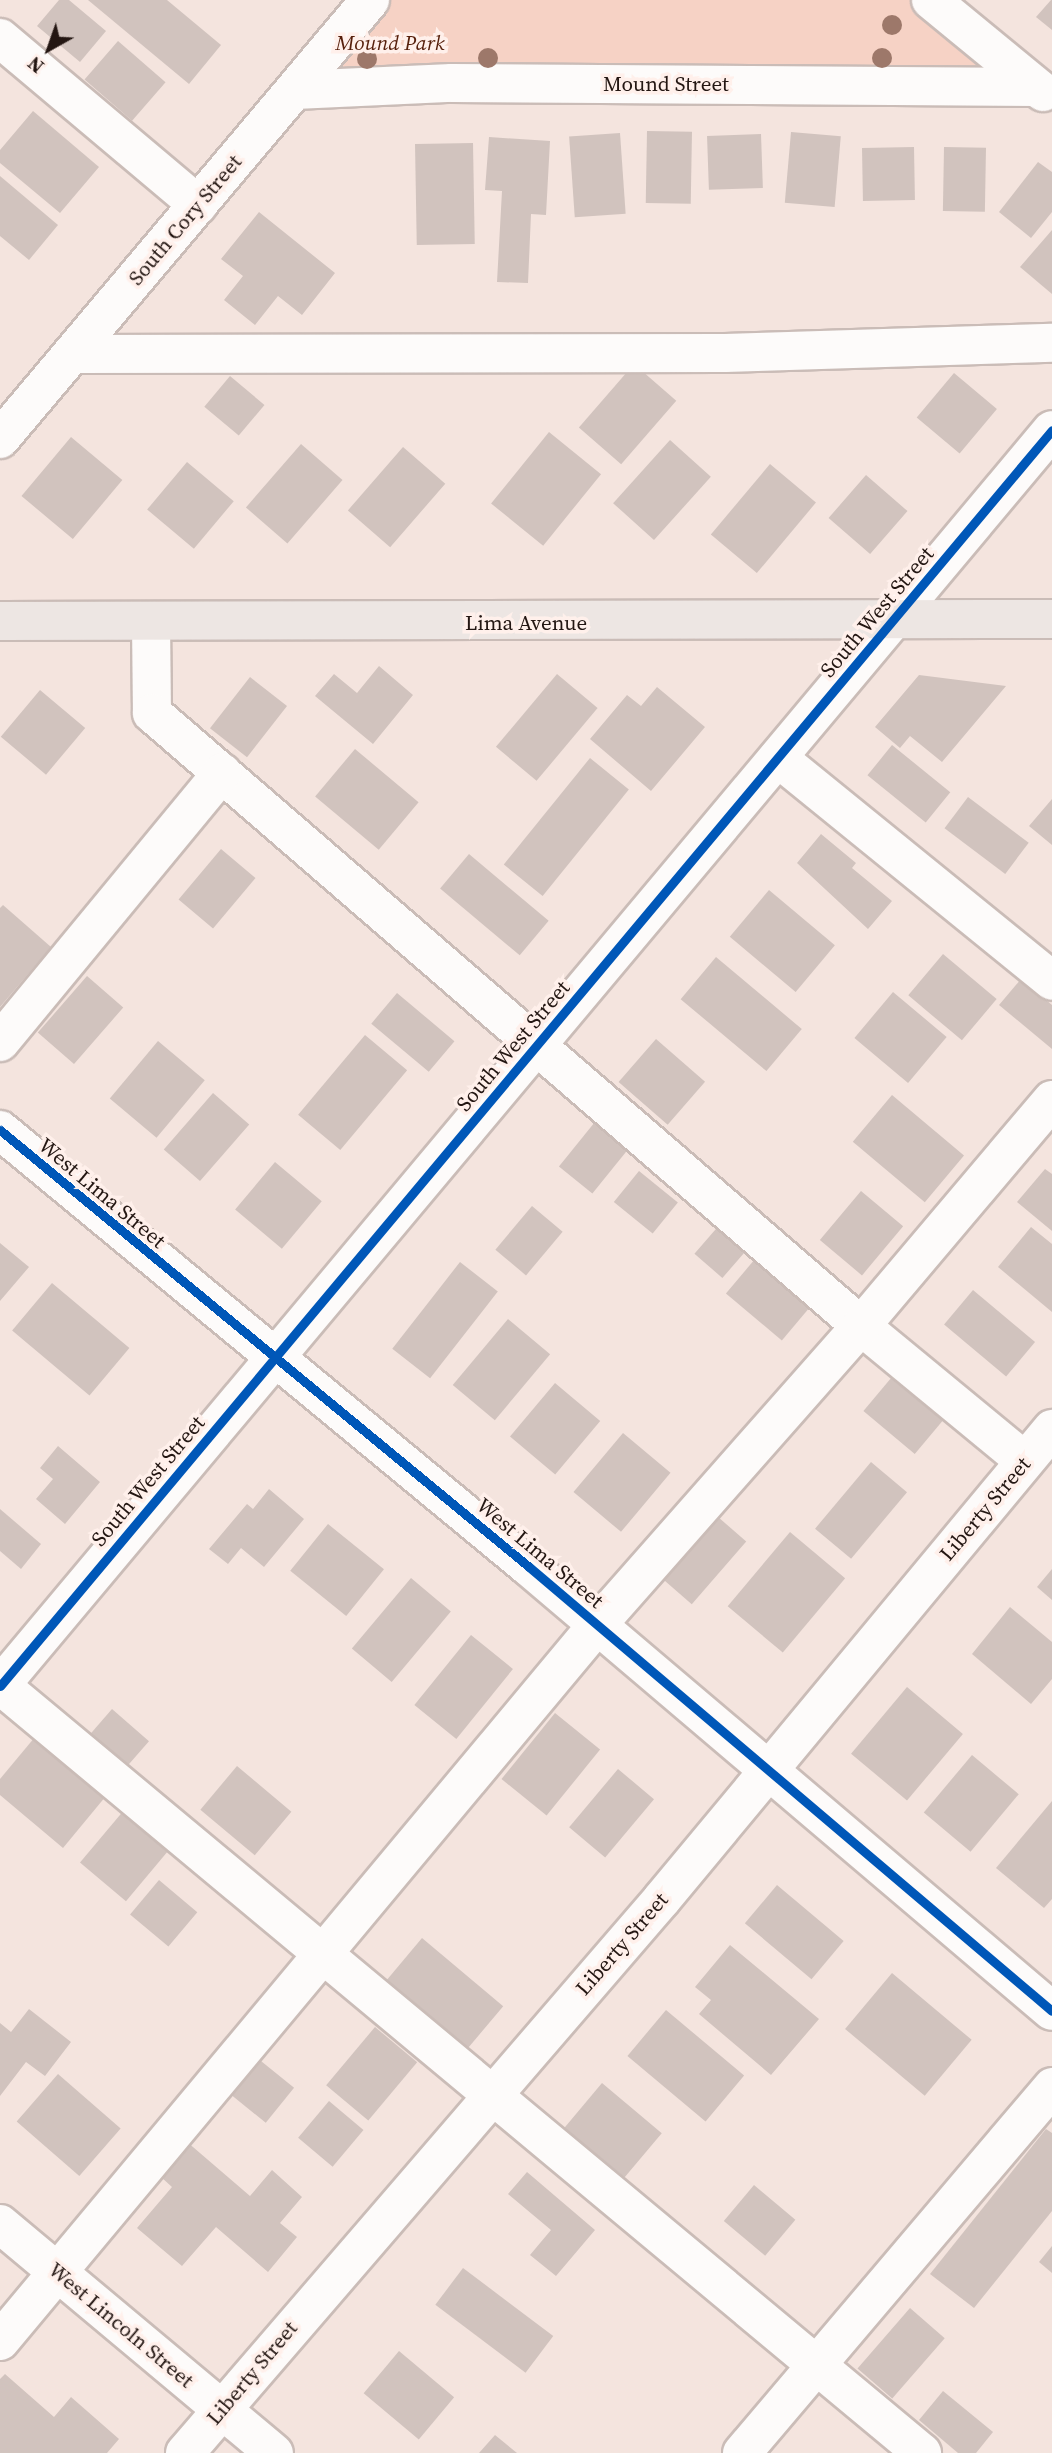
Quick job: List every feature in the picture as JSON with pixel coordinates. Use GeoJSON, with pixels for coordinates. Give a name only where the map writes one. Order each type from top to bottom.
{"type":"FeatureCollection","features":[{"type":"Feature","properties":{"kind":"main road","name":"Lima Avenue"},"geometry":{"type":"LineString","coordinates":[[0,621],[502,624],[1052,619]]}},
{"type":"Feature","properties":{"kind":"street","name":"South Cory Street"},"geometry":{"type":"LineString","coordinates":[[0,439],[370,0]]}},
{"type":"Feature","properties":{"kind":"street"},"geometry":{"type":"LineString","coordinates":[[931,0],[1044,93]]}},
{"type":"Feature","properties":{"kind":"street"},"geometry":{"type":"LineString","coordinates":[[0,38],[198,205]]}},
{"type":"Feature","properties":{"kind":"street","name":"Mound Street"},"geometry":{"type":"LineString","coordinates":[[295,90],[452,83],[1044,93]]}},
{"type":"Feature","properties":{"kind":"street"},"geometry":{"type":"LineString","coordinates":[[72,354],[724,353],[1052,343]]}},
{"type":"Feature","properties":{"kind":"street","name":"South West Street"},"geometry":{"type":"LineString","coordinates":[[0,1685],[1052,430]]}},
{"type":"Feature","properties":{"kind":"street"},"geometry":{"type":"LineString","coordinates":[[151,621],[152,713],[861,1326],[1025,1461]]}},
{"type":"Feature","properties":{"kind":"street"},"geometry":{"type":"LineString","coordinates":[[778,758],[1052,981]]}},
{"type":"Feature","properties":{"kind":"street"},"geometry":{"type":"LineString","coordinates":[[0,1042],[222,773]]}},
{"type":"Feature","properties":{"kind":"street"},"geometry":{"type":"LineString","coordinates":[[0,2341],[60,2274],[598,1624],[861,1326],[1052,1100]]}},
{"type":"Feature","properties":{"kind":"street","name":"West Lima Street"},"geometry":{"type":"LineString","coordinates":[[0,1130],[598,1624],[1052,2011]]}},
{"type":"Feature","properties":{"kind":"street","name":"Liberty Street"},"geometry":{"type":"LineString","coordinates":[[185,2453],[662,1899],[1052,1429]]}},
{"type":"Feature","properties":{"kind":"street"},"geometry":{"type":"LineString","coordinates":[[0,1685],[490,2096],[922,2453]]}},
{"type":"Feature","properties":{"kind":"street"},"geometry":{"type":"LineString","coordinates":[[742,2453],[1052,2087]]}},
{"type":"Feature","properties":{"kind":"street","name":"West Lincoln Street"},"geometry":{"type":"LineString","coordinates":[[0,2224],[274,2453]]}},
{"type":"Feature","properties":{"kind":"green space","name":"Mound Park"},"geometry":{"type":"Polygon","coordinates":[[[370,0],[931,0],[1036,87],[295,90],[370,0]]]}},
{"type":"Feature","properties":{"kind":"building"},"geometry":{"type":"Polygon","coordinates":[[[59,0],[69,0],[106,31],[80,62],[37,26],[59,0]]]}},
{"type":"Feature","properties":{"kind":"building"},"geometry":{"type":"Polygon","coordinates":[[[88,0],[167,0],[221,45],[189,84],[88,0]]]}},
{"type":"Feature","properties":{"kind":"building"},"geometry":{"type":"Polygon","coordinates":[[[1052,0],[1052,30],[1036,17],[1052,0]]]}},
{"type":"Feature","properties":{"kind":"building"},"geometry":{"type":"Polygon","coordinates":[[[118,41],[166,82],[132,121],[85,79],[118,41]]]}},
{"type":"Feature","properties":{"kind":"building"},"geometry":{"type":"Polygon","coordinates":[[[33,111],[99,167],[60,213],[0,163],[0,150],[33,111]]]}},
{"type":"Feature","properties":{"kind":"building"},"geometry":{"type":"Polygon","coordinates":[[[647,131],[692,132],[691,204],[646,203],[647,131]]]}},
{"type":"Feature","properties":{"kind":"building"},"geometry":{"type":"Polygon","coordinates":[[[791,132],[841,136],[835,207],[785,203],[791,132]]]}},
{"type":"Feature","properties":{"kind":"building"},"geometry":{"type":"Polygon","coordinates":[[[620,133],[626,214],[575,217],[569,137],[620,133]]]}},
{"type":"Feature","properties":{"kind":"building"},"geometry":{"type":"Polygon","coordinates":[[[761,134],[763,188],[709,190],[707,136],[761,134]]]}},
{"type":"Feature","properties":{"kind":"building"},"geometry":{"type":"Polygon","coordinates":[[[489,137],[550,141],[546,215],[531,214],[528,283],[497,282],[502,191],[485,190],[489,137]]]}},
{"type":"Feature","properties":{"kind":"building"},"geometry":{"type":"Polygon","coordinates":[[[473,143],[475,244],[417,245],[415,144],[473,143]]]}},
{"type":"Feature","properties":{"kind":"building"},"geometry":{"type":"Polygon","coordinates":[[[914,147],[915,200],[863,201],[862,148],[914,147]]]}},
{"type":"Feature","properties":{"kind":"building"},"geometry":{"type":"Polygon","coordinates":[[[944,147],[986,148],[985,212],[943,211],[944,147]]]}},
{"type":"Feature","properties":{"kind":"building"},"geometry":{"type":"Polygon","coordinates":[[[1038,162],[1052,172],[1052,212],[1031,238],[999,212],[1038,162]]]}},
{"type":"Feature","properties":{"kind":"building"},"geometry":{"type":"Polygon","coordinates":[[[0,176],[58,225],[29,260],[0,236],[0,176]]]}},
{"type":"Feature","properties":{"kind":"building"},"geometry":{"type":"Polygon","coordinates":[[[259,212],[335,273],[302,315],[278,296],[255,325],[224,300],[243,276],[221,259],[259,212]]]}},
{"type":"Feature","properties":{"kind":"building"},"geometry":{"type":"Polygon","coordinates":[[[1052,230],[1052,294],[1020,267],[1052,230]]]}},
{"type":"Feature","properties":{"kind":"building"},"geometry":{"type":"Polygon","coordinates":[[[634,364],[676,401],[621,464],[579,427],[634,364]]]}},
{"type":"Feature","properties":{"kind":"building"},"geometry":{"type":"Polygon","coordinates":[[[954,373],[997,409],[960,453],[917,417],[954,373]]]}},
{"type":"Feature","properties":{"kind":"building"},"geometry":{"type":"Polygon","coordinates":[[[230,376],[264,405],[239,436],[204,407],[230,376]]]}},
{"type":"Feature","properties":{"kind":"building"},"geometry":{"type":"Polygon","coordinates":[[[549,432],[601,474],[543,546],[491,503],[549,432]]]}},
{"type":"Feature","properties":{"kind":"building"},"geometry":{"type":"Polygon","coordinates":[[[71,437],[122,480],[73,539],[22,496],[71,437]]]}},
{"type":"Feature","properties":{"kind":"building"},"geometry":{"type":"Polygon","coordinates":[[[670,440],[711,477],[654,540],[613,503],[670,440]]]}},
{"type":"Feature","properties":{"kind":"building"},"geometry":{"type":"Polygon","coordinates":[[[301,444],[343,480],[287,543],[246,507],[301,444]]]}},
{"type":"Feature","properties":{"kind":"building"},"geometry":{"type":"Polygon","coordinates":[[[403,447],[445,484],[390,547],[348,510],[403,447]]]}},
{"type":"Feature","properties":{"kind":"building"},"geometry":{"type":"Polygon","coordinates":[[[187,462],[234,501],[194,549],[147,509],[187,462]]]}},
{"type":"Feature","properties":{"kind":"building"},"geometry":{"type":"Polygon","coordinates":[[[770,464],[816,503],[757,573],[711,534],[770,464]]]}},
{"type":"Feature","properties":{"kind":"building"},"geometry":{"type":"Polygon","coordinates":[[[866,475],[908,511],[870,554],[829,518],[866,475]]]}},
{"type":"Feature","properties":{"kind":"building"},"geometry":{"type":"Polygon","coordinates":[[[379,666],[413,695],[373,744],[315,696],[334,674],[357,693],[379,666]]]}},
{"type":"Feature","properties":{"kind":"building"},"geometry":{"type":"Polygon","coordinates":[[[557,674],[598,708],[537,781],[496,747],[557,674]]]}},
{"type":"Feature","properties":{"kind":"building"},"geometry":{"type":"Polygon","coordinates":[[[919,675],[1006,686],[942,762],[910,736],[900,748],[875,727],[919,675]]]}},
{"type":"Feature","properties":{"kind":"building"},"geometry":{"type":"Polygon","coordinates":[[[250,677],[287,706],[247,757],[210,728],[250,677]]]}},
{"type":"Feature","properties":{"kind":"building"},"geometry":{"type":"Polygon","coordinates":[[[657,687],[705,727],[651,791],[590,739],[627,695],[641,706],[657,687]]]}},
{"type":"Feature","properties":{"kind":"building"},"geometry":{"type":"Polygon","coordinates":[[[40,690],[85,728],[46,775],[1,737],[40,690]]]}},
{"type":"Feature","properties":{"kind":"building"},"geometry":{"type":"Polygon","coordinates":[[[892,745],[950,792],[926,823],[867,775],[892,745]]]}},
{"type":"Feature","properties":{"kind":"building"},"geometry":{"type":"Polygon","coordinates":[[[355,749],[419,802],[379,850],[315,796],[355,749]]]}},
{"type":"Feature","properties":{"kind":"building"},"geometry":{"type":"Polygon","coordinates":[[[590,758],[629,789],[543,896],[504,864],[590,758]]]}},
{"type":"Feature","properties":{"kind":"building"},"geometry":{"type":"Polygon","coordinates":[[[968,797],[1029,843],[1005,874],[945,828],[968,797]]]}},
{"type":"Feature","properties":{"kind":"building"},"geometry":{"type":"Polygon","coordinates":[[[1052,799],[1052,845],[1029,826],[1052,799]]]}},
{"type":"Feature","properties":{"kind":"building"},"geometry":{"type":"Polygon","coordinates":[[[821,834],[856,863],[852,868],[892,901],[868,929],[797,863],[821,834]]]}},
{"type":"Feature","properties":{"kind":"building"},"geometry":{"type":"Polygon","coordinates":[[[221,849],[255,878],[213,928],[179,900],[221,849]]]}},
{"type":"Feature","properties":{"kind":"building"},"geometry":{"type":"Polygon","coordinates":[[[469,854],[549,921],[520,955],[440,888],[469,854]]]}},
{"type":"Feature","properties":{"kind":"building"},"geometry":{"type":"Polygon","coordinates":[[[769,890],[835,945],[796,992],[730,937],[769,890]]]}},
{"type":"Feature","properties":{"kind":"building"},"geometry":{"type":"Polygon","coordinates":[[[3,905],[51,947],[0,1007],[0,908],[3,905]]]}},
{"type":"Feature","properties":{"kind":"building"},"geometry":{"type":"Polygon","coordinates":[[[943,954],[997,999],[962,1040],[908,995],[943,954]]]}},
{"type":"Feature","properties":{"kind":"building"},"geometry":{"type":"Polygon","coordinates":[[[716,957],[802,1029],[766,1071],[681,999],[716,957]]]}},
{"type":"Feature","properties":{"kind":"building"},"geometry":{"type":"Polygon","coordinates":[[[87,976],[123,1007],[74,1064],[38,1033],[87,976]]]}},
{"type":"Feature","properties":{"kind":"building"},"geometry":{"type":"Polygon","coordinates":[[[1021,979],[1052,1005],[1052,1049],[999,1005],[1021,979]]]}},
{"type":"Feature","properties":{"kind":"building"},"geometry":{"type":"Polygon","coordinates":[[[893,992],[947,1037],[908,1083],[854,1038],[893,992]]]}},
{"type":"Feature","properties":{"kind":"building"},"geometry":{"type":"Polygon","coordinates":[[[397,993],[454,1041],[429,1072],[371,1024],[397,993]]]}},
{"type":"Feature","properties":{"kind":"building"},"geometry":{"type":"Polygon","coordinates":[[[365,1035],[407,1070],[340,1150],[298,1115],[365,1035]]]}},
{"type":"Feature","properties":{"kind":"building"},"geometry":{"type":"Polygon","coordinates":[[[656,1039],[705,1082],[668,1125],[619,1082],[656,1039]]]}},
{"type":"Feature","properties":{"kind":"building"},"geometry":{"type":"Polygon","coordinates":[[[158,1041],[205,1080],[157,1138],[110,1098],[158,1041]]]}},
{"type":"Feature","properties":{"kind":"building"},"geometry":{"type":"Polygon","coordinates":[[[213,1093],[249,1124],[200,1181],[164,1150],[213,1093]]]}},
{"type":"Feature","properties":{"kind":"building"},"geometry":{"type":"Polygon","coordinates":[[[892,1095],[964,1155],[925,1202],[853,1142],[892,1095]]]}},
{"type":"Feature","properties":{"kind":"building"},"geometry":{"type":"Polygon","coordinates":[[[603,1112],[636,1139],[592,1193],[559,1166],[603,1112]]]}},
{"type":"Feature","properties":{"kind":"building"},"geometry":{"type":"Polygon","coordinates":[[[275,1162],[322,1201],[282,1249],[235,1209],[275,1162]]]}},
{"type":"Feature","properties":{"kind":"building"},"geometry":{"type":"Polygon","coordinates":[[[1045,1169],[1052,1174],[1052,1231],[1017,1202],[1045,1169]]]}},
{"type":"Feature","properties":{"kind":"building"},"geometry":{"type":"Polygon","coordinates":[[[639,1171],[678,1202],[653,1234],[614,1202],[639,1171]]]}},
{"type":"Feature","properties":{"kind":"building"},"geometry":{"type":"Polygon","coordinates":[[[861,1191],[903,1226],[862,1275],[820,1240],[861,1191]]]}},
{"type":"Feature","properties":{"kind":"building"},"geometry":{"type":"Polygon","coordinates":[[[532,1206],[563,1232],[526,1275],[495,1250],[532,1206]]]}},
{"type":"Feature","properties":{"kind":"building"},"geometry":{"type":"Polygon","coordinates":[[[722,1222],[750,1246],[722,1278],[694,1254],[722,1222]]]}},
{"type":"Feature","properties":{"kind":"building"},"geometry":{"type":"Polygon","coordinates":[[[1031,1227],[1052,1244],[1052,1312],[998,1267],[1031,1227]]]}},
{"type":"Feature","properties":{"kind":"building"},"geometry":{"type":"Polygon","coordinates":[[[0,1243],[29,1267],[0,1301],[0,1243]]]}},
{"type":"Feature","properties":{"kind":"building"},"geometry":{"type":"Polygon","coordinates":[[[760,1253],[816,1300],[782,1341],[726,1294],[760,1253]]]}},
{"type":"Feature","properties":{"kind":"building"},"geometry":{"type":"Polygon","coordinates":[[[460,1262],[498,1292],[430,1378],[392,1349],[460,1262]]]}},
{"type":"Feature","properties":{"kind":"building"},"geometry":{"type":"Polygon","coordinates":[[[52,1283],[129,1348],[90,1395],[12,1330],[52,1283]]]}},
{"type":"Feature","properties":{"kind":"building"},"geometry":{"type":"Polygon","coordinates":[[[973,1290],[1035,1342],[1006,1377],[944,1324],[973,1290]]]}},
{"type":"Feature","properties":{"kind":"building"},"geometry":{"type":"Polygon","coordinates":[[[508,1319],[550,1354],[495,1420],[453,1385],[508,1319]]]}},
{"type":"Feature","properties":{"kind":"building"},"geometry":{"type":"Polygon","coordinates":[[[902,1365],[953,1408],[915,1454],[863,1411],[902,1365]]]}},
{"type":"Feature","properties":{"kind":"building"},"geometry":{"type":"Polygon","coordinates":[[[555,1383],[600,1421],[555,1475],[510,1437],[555,1383]]]}},
{"type":"Feature","properties":{"kind":"building"},"geometry":{"type":"Polygon","coordinates":[[[623,1433],[670,1473],[621,1532],[574,1492],[623,1433]]]}},
{"type":"Feature","properties":{"kind":"building"},"geometry":{"type":"Polygon","coordinates":[[[58,1446],[100,1482],[65,1524],[36,1499],[53,1479],[40,1468],[58,1446]]]}},
{"type":"Feature","properties":{"kind":"building"},"geometry":{"type":"Polygon","coordinates":[[[871,1462],[907,1492],[851,1559],[815,1529],[871,1462]]]}},
{"type":"Feature","properties":{"kind":"building"},"geometry":{"type":"Polygon","coordinates":[[[269,1489],[304,1519],[264,1567],[241,1548],[228,1564],[209,1549],[247,1504],[253,1509],[269,1489]]]}},
{"type":"Feature","properties":{"kind":"building"},"geometry":{"type":"Polygon","coordinates":[[[0,1509],[41,1544],[21,1569],[0,1551],[0,1509]]]}},
{"type":"Feature","properties":{"kind":"building"},"geometry":{"type":"Polygon","coordinates":[[[710,1510],[746,1541],[692,1604],[656,1573],[710,1510]]]}},
{"type":"Feature","properties":{"kind":"building"},"geometry":{"type":"Polygon","coordinates":[[[328,1524],[384,1569],[346,1616],[290,1571],[328,1524]]]}},
{"type":"Feature","properties":{"kind":"building"},"geometry":{"type":"Polygon","coordinates":[[[790,1532],[845,1578],[783,1653],[728,1606],[790,1532]]]}},
{"type":"Feature","properties":{"kind":"building"},"geometry":{"type":"Polygon","coordinates":[[[1052,1569],[1052,1600],[1037,1587],[1052,1569]]]}},
{"type":"Feature","properties":{"kind":"building"},"geometry":{"type":"Polygon","coordinates":[[[411,1578],[451,1611],[392,1682],[352,1648],[411,1578]]]}},
{"type":"Feature","properties":{"kind":"building"},"geometry":{"type":"Polygon","coordinates":[[[1010,1607],[1052,1642],[1052,1679],[1031,1704],[972,1654],[1010,1607]]]}},
{"type":"Feature","properties":{"kind":"building"},"geometry":{"type":"Polygon","coordinates":[[[471,1635],[513,1669],[456,1739],[414,1705],[471,1635]]]}},
{"type":"Feature","properties":{"kind":"building"},"geometry":{"type":"Polygon","coordinates":[[[907,1687],[963,1734],[907,1801],[851,1754],[907,1687]]]}},
{"type":"Feature","properties":{"kind":"building"},"geometry":{"type":"Polygon","coordinates":[[[112,1709],[149,1741],[125,1768],[88,1736],[112,1709]]]}},
{"type":"Feature","properties":{"kind":"building"},"geometry":{"type":"Polygon","coordinates":[[[555,1713],[600,1750],[547,1816],[502,1779],[555,1713]]]}},
{"type":"Feature","properties":{"kind":"building"},"geometry":{"type":"Polygon","coordinates":[[[35,1737],[106,1796],[63,1848],[0,1795],[0,1779],[35,1737]]]}},
{"type":"Feature","properties":{"kind":"building"},"geometry":{"type":"Polygon","coordinates":[[[972,1755],[1019,1794],[971,1852],[924,1812],[972,1755]]]}},
{"type":"Feature","properties":{"kind":"building"},"geometry":{"type":"Polygon","coordinates":[[[237,1766],[291,1812],[255,1855],[200,1810],[237,1766]]]}},
{"type":"Feature","properties":{"kind":"building"},"geometry":{"type":"Polygon","coordinates":[[[618,1769],[654,1799],[605,1857],[569,1827],[618,1769]]]}},
{"type":"Feature","properties":{"kind":"building"},"geometry":{"type":"Polygon","coordinates":[[[1052,1801],[1052,1899],[1044,1908],[996,1868],[1052,1801]]]}},
{"type":"Feature","properties":{"kind":"building"},"geometry":{"type":"Polygon","coordinates":[[[125,1809],[171,1848],[126,1901],[80,1863],[125,1809]]]}},
{"type":"Feature","properties":{"kind":"building"},"geometry":{"type":"Polygon","coordinates":[[[159,1880],[197,1912],[168,1947],[130,1914],[159,1880]]]}},
{"type":"Feature","properties":{"kind":"building"},"geometry":{"type":"Polygon","coordinates":[[[777,1885],[844,1941],[812,1979],[745,1923],[777,1885]]]}},
{"type":"Feature","properties":{"kind":"building"},"geometry":{"type":"Polygon","coordinates":[[[422,1938],[503,2006],[466,2051],[385,1982],[422,1938]]]}},
{"type":"Feature","properties":{"kind":"building"},"geometry":{"type":"Polygon","coordinates":[[[730,1945],[819,2019],[771,2075],[699,2014],[711,2000],[695,1987],[730,1945]]]}},
{"type":"Feature","properties":{"kind":"building"},"geometry":{"type":"Polygon","coordinates":[[[892,1973],[972,2040],[925,2096],[845,2029],[892,1973]]]}},
{"type":"Feature","properties":{"kind":"building"},"geometry":{"type":"Polygon","coordinates":[[[29,2009],[71,2042],[45,2076],[26,2062],[0,2096],[0,2023],[11,2032],[29,2009]]]}},
{"type":"Feature","properties":{"kind":"building"},"geometry":{"type":"Polygon","coordinates":[[[666,2010],[744,2076],[706,2122],[627,2056],[666,2010]]]}},
{"type":"Feature","properties":{"kind":"building"},"geometry":{"type":"Polygon","coordinates":[[[375,2027],[417,2062],[368,2121],[326,2085],[375,2027]]]}},
{"type":"Feature","properties":{"kind":"building"},"geometry":{"type":"Polygon","coordinates":[[[256,2057],[294,2088],[266,2123],[228,2092],[256,2057]]]}},
{"type":"Feature","properties":{"kind":"building"},"geometry":{"type":"Polygon","coordinates":[[[58,2074],[121,2128],[79,2176],[17,2122],[58,2074]]]}},
{"type":"Feature","properties":{"kind":"building"},"geometry":{"type":"Polygon","coordinates":[[[602,2083],[662,2133],[623,2179],[563,2129],[602,2083]]]}},
{"type":"Feature","properties":{"kind":"building"},"geometry":{"type":"Polygon","coordinates":[[[329,2101],[363,2130],[333,2167],[298,2138],[329,2101]]]}},
{"type":"Feature","properties":{"kind":"building"},"geometry":{"type":"Polygon","coordinates":[[[1046,2129],[1052,2133],[1052,2211],[974,2308],[930,2274],[1046,2129]]]}},
{"type":"Feature","properties":{"kind":"building"},"geometry":{"type":"Polygon","coordinates":[[[179,2135],[250,2196],[272,2170],[302,2197],[280,2223],[297,2237],[268,2272],[216,2227],[182,2266],[137,2228],[172,2187],[151,2168],[179,2135]]]}},
{"type":"Feature","properties":{"kind":"building"},"geometry":{"type":"Polygon","coordinates":[[[527,2172],[595,2230],[556,2276],[530,2255],[551,2230],[508,2194],[527,2172]]]}},
{"type":"Feature","properties":{"kind":"building"},"geometry":{"type":"Polygon","coordinates":[[[754,2185],[795,2220],[765,2256],[724,2221],[754,2185]]]}},
{"type":"Feature","properties":{"kind":"building"},"geometry":{"type":"Polygon","coordinates":[[[1052,2246],[1052,2273],[1039,2262],[1052,2246]]]}},
{"type":"Feature","properties":{"kind":"building"},"geometry":{"type":"Polygon","coordinates":[[[463,2268],[553,2336],[526,2373],[435,2305],[463,2268]]]}},
{"type":"Feature","properties":{"kind":"building"},"geometry":{"type":"Polygon","coordinates":[[[910,2308],[945,2338],[892,2399],[858,2368],[910,2308]]]}},
{"type":"Feature","properties":{"kind":"building"},"geometry":{"type":"Polygon","coordinates":[[[399,2351],[454,2397],[419,2439],[364,2393],[399,2351]]]}},
{"type":"Feature","properties":{"kind":"building"},"geometry":{"type":"Polygon","coordinates":[[[5,2374],[54,2417],[71,2397],[119,2439],[107,2453],[0,2453],[0,2379],[5,2374]]]}},
{"type":"Feature","properties":{"kind":"building"},"geometry":{"type":"Polygon","coordinates":[[[943,2391],[993,2432],[976,2453],[958,2453],[919,2420],[943,2391]]]}},
{"type":"Feature","properties":{"kind":"building"},"geometry":{"type":"Polygon","coordinates":[[[495,2435],[517,2453],[479,2453],[495,2435]]]}},
{"type":"Feature","properties":{"kind":"cycle path"},"geometry":{"type":"LineString","coordinates":[[0,1686],[1052,430]]}},
{"type":"Feature","properties":{"kind":"cycle path"},"geometry":{"type":"LineString","coordinates":[[0,1130],[528,1566],[1052,2011]]}}]}
